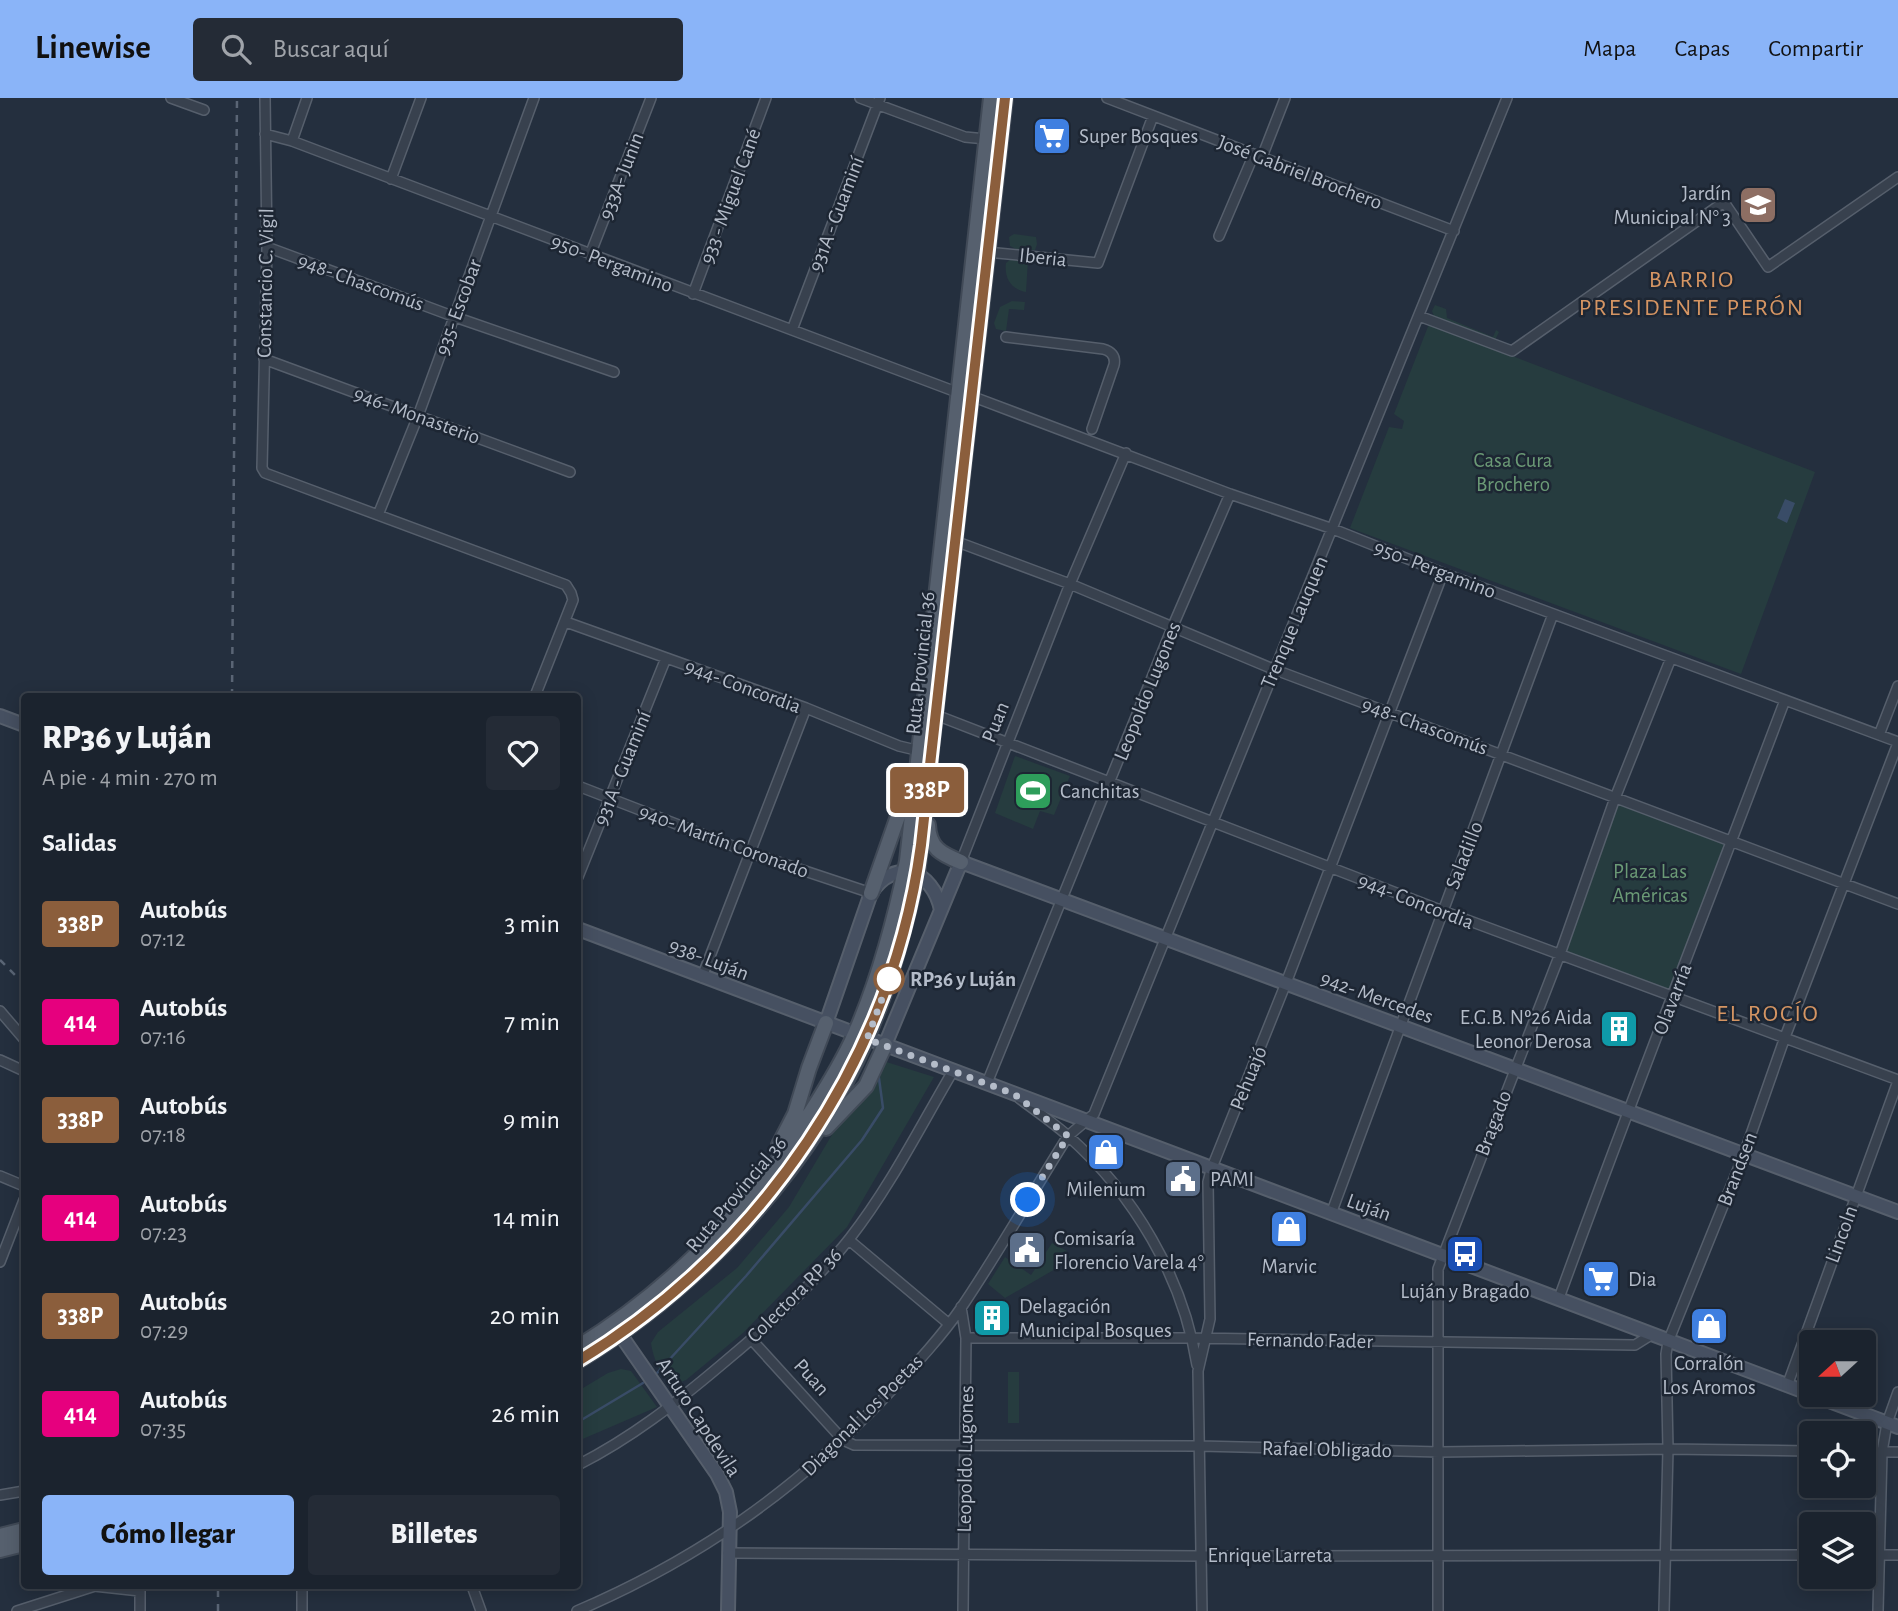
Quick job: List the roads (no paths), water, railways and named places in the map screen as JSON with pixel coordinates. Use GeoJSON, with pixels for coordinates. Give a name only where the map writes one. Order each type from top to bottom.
{"type":"FeatureCollection","features":[{"type":"Feature","properties":{"kind":"main road","name":"Ruta Provincial 36"},"geometry":{"type":"LineString","coordinates":[[581,1359],[620,1334],[698,1272],[750,1217],[781,1179],[831,1104],[861,1036],[878,970],[911,873],[927,798],[955,541],[991,98]]}},
{"type":"Feature","properties":{"kind":"main road","name":"Ruta Provincial 36"},"geometry":{"type":"LineString","coordinates":[[911,873],[920,751],[1005,98]]}},
{"type":"Feature","properties":{"kind":"main road"},"geometry":{"type":"LineString","coordinates":[[0,716],[21,724]]}},
{"type":"Feature","properties":{"kind":"main road"},"geometry":{"type":"LineString","coordinates":[[719,1233],[734,1203],[787,1132],[920,751]]}},
{"type":"Feature","properties":{"kind":"main road"},"geometry":{"type":"LineString","coordinates":[[927,798],[930,841],[938,852],[961,862]]}},
{"type":"Feature","properties":{"kind":"main road","name":"942- Mercedes"},"geometry":{"type":"LineString","coordinates":[[961,862],[1898,1212]]}},
{"type":"Feature","properties":{"kind":"main road","name":"Puan"},"geometry":{"type":"LineString","coordinates":[[885,1045],[961,862]]}},
{"type":"Feature","properties":{"kind":"main road"},"geometry":{"type":"LineString","coordinates":[[871,893],[882,878],[897,872],[911,873],[930,882],[942,910]]}},
{"type":"Feature","properties":{"kind":"main road","name":"938- Luján"},"geometry":{"type":"LineString","coordinates":[[581,930],[826,1023]]}},
{"type":"Feature","properties":{"kind":"main road","name":"Luján"},"geometry":{"type":"LineString","coordinates":[[826,1023],[1893,1425]]}},
{"type":"Feature","properties":{"kind":"main road","name":"Ruta Provincial 36"},"geometry":{"type":"LineString","coordinates":[[581,1345],[653,1293],[719,1233],[747,1202],[791,1143],[861,1036]]}},
{"type":"Feature","properties":{"kind":"main road"},"geometry":{"type":"LineString","coordinates":[[781,1179],[794,1169],[835,1116],[866,1086],[885,1045]]}},
{"type":"Feature","properties":{"kind":"main road","name":"Arturo Capdevila"},"geometry":{"type":"LineString","coordinates":[[620,1334],[722,1483],[729,1502],[728,1611]]}},
{"type":"Feature","properties":{"kind":"main road"},"geometry":{"type":"LineString","coordinates":[[0,1536],[21,1531]]}},
{"type":"Feature","properties":{"kind":"main road"},"geometry":{"type":"LineString","coordinates":[[0,1550],[21,1545]]}},
{"type":"Feature","properties":{"kind":"street"},"geometry":{"type":"LineString","coordinates":[[171,98],[192,102],[204,110]]}},
{"type":"Feature","properties":{"kind":"street","name":"Constancio C. Vigil"},"geometry":{"type":"LineString","coordinates":[[265,98],[267,247],[262,468],[265,473],[378,515]]}},
{"type":"Feature","properties":{"kind":"street"},"geometry":{"type":"LineString","coordinates":[[292,141],[307,98]]}},
{"type":"Feature","properties":{"kind":"street"},"geometry":{"type":"LineString","coordinates":[[391,179],[421,98]]}},
{"type":"Feature","properties":{"kind":"street","name":"935- Escobar"},"geometry":{"type":"LineString","coordinates":[[378,515],[418,416],[534,98]]}},
{"type":"Feature","properties":{"kind":"street","name":"933A- Junin"},"geometry":{"type":"LineString","coordinates":[[590,255],[651,98]]}},
{"type":"Feature","properties":{"kind":"street","name":"933 - Miguel Cané"},"geometry":{"type":"LineString","coordinates":[[693,294],[766,98]]}},
{"type":"Feature","properties":{"kind":"street"},"geometry":{"type":"LineString","coordinates":[[860,98],[879,102],[965,137],[986,139]]}},
{"type":"Feature","properties":{"kind":"street","name":"José Gabriel Brochero"},"geometry":{"type":"LineString","coordinates":[[1107,98],[1454,231]]}},
{"type":"Feature","properties":{"kind":"street"},"geometry":{"type":"LineString","coordinates":[[1219,236],[1285,98]]}},
{"type":"Feature","properties":{"kind":"street","name":"Trenque Lauquen"},"geometry":{"type":"LineString","coordinates":[[1068,1136],[1094,1114],[1210,822],[1334,529],[1507,98]]}},
{"type":"Feature","properties":{"kind":"street","name":"931A - Guaminí"},"geometry":{"type":"LineString","coordinates":[[792,330],[879,102]]}},
{"type":"Feature","properties":{"kind":"street","name":"Iberia"},"geometry":{"type":"LineString","coordinates":[[987,251],[1098,263],[1153,116]]}},
{"type":"Feature","properties":{"kind":"street","name":"950- Pergamino"},"geometry":{"type":"LineString","coordinates":[[265,134],[292,141],[1230,494],[1334,529],[1443,573],[1898,743]]}},
{"type":"Feature","properties":{"kind":"street"},"geometry":{"type":"LineString","coordinates":[[1419,316],[1512,351],[1724,202],[1769,267],[1898,177]]}},
{"type":"Feature","properties":{"kind":"street","name":"948- Chascomús"},"geometry":{"type":"LineString","coordinates":[[267,247],[455,317],[614,372]]}},
{"type":"Feature","properties":{"kind":"street"},"geometry":{"type":"LineString","coordinates":[[1006,337],[1103,349],[1113,355],[1114,365],[1092,429]]}},
{"type":"Feature","properties":{"kind":"street","name":"946- Monasterio"},"geometry":{"type":"LineString","coordinates":[[264,359],[570,472]]}},
{"type":"Feature","properties":{"kind":"street","name":"Puan"},"geometry":{"type":"LineString","coordinates":[[961,862],[1070,584],[1126,453]]}},
{"type":"Feature","properties":{"kind":"street","name":"Leopoldo Lugones"},"geometry":{"type":"LineString","coordinates":[[987,1083],[1172,628],[1230,494]]}},
{"type":"Feature","properties":{"kind":"street"},"geometry":{"type":"LineString","coordinates":[[378,515],[566,585],[573,600],[536,693]]}},
{"type":"Feature","properties":{"kind":"street","name":"948- Chascomús"},"geometry":{"type":"LineString","coordinates":[[955,541],[1070,584],[1273,669],[1898,904]]}},
{"type":"Feature","properties":{"kind":"street","name":"Pehuajó"},"geometry":{"type":"LineString","coordinates":[[1202,1611],[1198,1371],[1210,1319],[1208,1182],[1443,573]]}},
{"type":"Feature","properties":{"kind":"street","name":"Saladillo"},"geometry":{"type":"LineString","coordinates":[[1331,1214],[1553,614]]}},
{"type":"Feature","properties":{"kind":"street","name":"944- Concordia"},"geometry":{"type":"LineString","coordinates":[[566,622],[806,708],[899,746],[920,751]]}},
{"type":"Feature","properties":{"kind":"street","name":"931A - Guaminí"},"geometry":{"type":"LineString","coordinates":[[581,869],[666,658]]}},
{"type":"Feature","properties":{"kind":"street","name":"Bragado"},"geometry":{"type":"LineString","coordinates":[[1438,1611],[1438,1269],[1560,954],[1615,798],[1671,658]]}},
{"type":"Feature","properties":{"kind":"street"},"geometry":{"type":"LineString","coordinates":[[1879,735],[1898,686]]}},
{"type":"Feature","properties":{"kind":"street","name":"Olavarría"},"geometry":{"type":"LineString","coordinates":[[1559,1298],[1627,1111],[1674,995],[1785,700]]}},
{"type":"Feature","properties":{"kind":"street"},"geometry":{"type":"LineString","coordinates":[[702,977],[806,708]]}},
{"type":"Feature","properties":{"kind":"street","name":"944- Concordia"},"geometry":{"type":"LineString","coordinates":[[936,715],[1443,911],[1674,995],[1898,1081]]}},
{"type":"Feature","properties":{"kind":"street","name":"Brandsen"},"geometry":{"type":"LineString","coordinates":[[1664,1611],[1668,1449],[1665,1353],[1744,1154],[1785,1037],[1898,743]]}},
{"type":"Feature","properties":{"kind":"street","name":"940- Martín Coronado"},"geometry":{"type":"LineString","coordinates":[[581,787],[751,853],[871,893]]}},
{"type":"Feature","properties":{"kind":"street"},"geometry":{"type":"LineString","coordinates":[[0,1011],[21,1036]]}},
{"type":"Feature","properties":{"kind":"street"},"geometry":{"type":"LineString","coordinates":[[0,1060],[21,1070]]}},
{"type":"Feature","properties":{"kind":"street","name":"Colectora RP 36"},"geometry":{"type":"LineString","coordinates":[[581,1463],[641,1429],[671,1407],[752,1340],[802,1292],[849,1240],[887,1185],[953,1070]]}},
{"type":"Feature","properties":{"kind":"street","name":"Lincoln"},"geometry":{"type":"LineString","coordinates":[[1787,1387],[1898,1081]]}},
{"type":"Feature","properties":{"kind":"street"},"geometry":{"type":"LineString","coordinates":[[1014,1094],[1068,1136],[1107,1177],[1142,1223],[1172,1279],[1193,1338],[1198,1371]]}},
{"type":"Feature","properties":{"kind":"street","name":"Diagonal Los Poetas"},"geometry":{"type":"LineString","coordinates":[[577,1611],[638,1583],[729,1531],[789,1487],[843,1440],[902,1379],[949,1324],[1068,1136]]}},
{"type":"Feature","properties":{"kind":"street"},"geometry":{"type":"LineString","coordinates":[[0,1176],[21,1185]]}},
{"type":"Feature","properties":{"kind":"street"},"geometry":{"type":"LineString","coordinates":[[0,1262],[21,1208]]}},
{"type":"Feature","properties":{"kind":"street"},"geometry":{"type":"LineString","coordinates":[[849,1240],[949,1324]]}},
{"type":"Feature","properties":{"kind":"street","name":"Leopoldo Lugones"},"geometry":{"type":"LineString","coordinates":[[961,1307],[966,1338],[963,1611]]}},
{"type":"Feature","properties":{"kind":"street","name":"Fernando Fader"},"geometry":{"type":"LineString","coordinates":[[966,1338],[1193,1338],[1635,1345],[1651,1335]]}},
{"type":"Feature","properties":{"kind":"street","name":"Puan"},"geometry":{"type":"LineString","coordinates":[[752,1340],[843,1440]]}},
{"type":"Feature","properties":{"kind":"street"},"geometry":{"type":"LineString","coordinates":[[1878,1611],[1882,1452],[1893,1425],[1898,1392]]}},
{"type":"Feature","properties":{"kind":"street","name":"Rafael Obligado"},"geometry":{"type":"LineString","coordinates":[[843,1440],[863,1446],[1200,1446],[1440,1452],[1668,1449],[1799,1451]]}},
{"type":"Feature","properties":{"kind":"street"},"geometry":{"type":"LineString","coordinates":[[1876,1452],[1898,1452]]}},
{"type":"Feature","properties":{"kind":"street"},"geometry":{"type":"LineString","coordinates":[[0,1495],[21,1492]]}},
{"type":"Feature","properties":{"kind":"street","name":"Enrique Larreta"},"geometry":{"type":"LineString","coordinates":[[728,1553],[1202,1556],[1799,1555]]}},
{"type":"Feature","properties":{"kind":"street"},"geometry":{"type":"LineString","coordinates":[[1878,1555],[1898,1555]]}},
{"type":"Feature","properties":{"kind":"street"},"geometry":{"type":"LineString","coordinates":[[17,1611],[85,1589]]}},
{"type":"Feature","properties":{"kind":"street"},"geometry":{"type":"LineString","coordinates":[[140,1589],[140,1611]]}},
{"type":"Feature","properties":{"kind":"street"},"geometry":{"type":"LineString","coordinates":[[302,1589],[302,1611]]}},
{"type":"Feature","properties":{"kind":"street"},"geometry":{"type":"LineString","coordinates":[[473,1589],[481,1611]]}},
{"type":"Feature","properties":{"kind":"water"},"geometry":{"type":"Polygon","coordinates":[[[1785,499],[1795,503],[1787,523],[1777,518],[1785,499]]]}},
{"type":"Feature","properties":{"kind":"waterway"},"geometry":{"type":"LineString","coordinates":[[657,1373],[746,1276],[862,1140],[883,1108],[878,1071]]}},
{"type":"Feature","properties":{"kind":"waterway"},"geometry":{"type":"LineString","coordinates":[[581,1420],[643,1383]]}},
{"type":"Feature","properties":{"kind":"railway"},"geometry":{"type":"LineString","coordinates":[[232,693],[237,98]]}},
{"type":"Feature","properties":{"kind":"railway"},"geometry":{"type":"LineString","coordinates":[[0,960],[21,981]]}},
{"type":"Feature","properties":{"kind":"railway"},"geometry":{"type":"LineString","coordinates":[[218,1589],[218,1611]]}},
{"type":"Feature","properties":{"kind":"place","name":"Super Bosques"},"geometry":{"type":"Point","coordinates":[1052,136]}},
{"type":"Feature","properties":{"kind":"place","name":"Jardín Municipal N° 3"},"geometry":{"type":"Point","coordinates":[1758,205]}},
{"type":"Feature","properties":{"kind":"place","name":"Canchitas"},"geometry":{"type":"Point","coordinates":[1033,791]}},
{"type":"Feature","properties":{"kind":"place","name":"RP36 y Luján"},"geometry":{"type":"Point","coordinates":[889,979]}},
{"type":"Feature","properties":{"kind":"place","name":"E.G.B. Nº26 Aida Leonor Derosa"},"geometry":{"type":"Point","coordinates":[1619,1029]}},
{"type":"Feature","properties":{"kind":"place","name":"Milenium"},"geometry":{"type":"Point","coordinates":[1106,1152]}},
{"type":"Feature","properties":{"kind":"place","name":"PAMI"},"geometry":{"type":"Point","coordinates":[1183,1179]}},
{"type":"Feature","properties":{"kind":"place","name":"Marvic"},"geometry":{"type":"Point","coordinates":[1289,1229]}},
{"type":"Feature","properties":{"kind":"place","name":"Comisaría Florencio Varela 4°"},"geometry":{"type":"Point","coordinates":[1027,1250]}},
{"type":"Feature","properties":{"kind":"place","name":"Luján y Bragado"},"geometry":{"type":"Point","coordinates":[1465,1254]}},
{"type":"Feature","properties":{"kind":"place","name":"Dia"},"geometry":{"type":"Point","coordinates":[1601,1279]}},
{"type":"Feature","properties":{"kind":"place","name":"Delagación Municipal Bosques"},"geometry":{"type":"Point","coordinates":[992,1318]}},
{"type":"Feature","properties":{"kind":"place","name":"Corralón Los Aromos"},"geometry":{"type":"Point","coordinates":[1709,1326]}},
{"type":"Feature","properties":{"kind":"district","name":"BARRIO PRESIDENTE PERÓN"},"geometry":{"type":"Point","coordinates":[1692,293]}},
{"type":"Feature","properties":{"kind":"district","name":"EL ROCÍO"},"geometry":{"type":"Point","coordinates":[1768,1013]}},
{"type":"Feature","properties":{"kind":"park label","name":"Casa Cura Brochero"},"geometry":{"type":"Point","coordinates":[1513,472]}},
{"type":"Feature","properties":{"kind":"park label","name":"Plaza Las Américas"},"geometry":{"type":"Point","coordinates":[1650,883]}}]}
